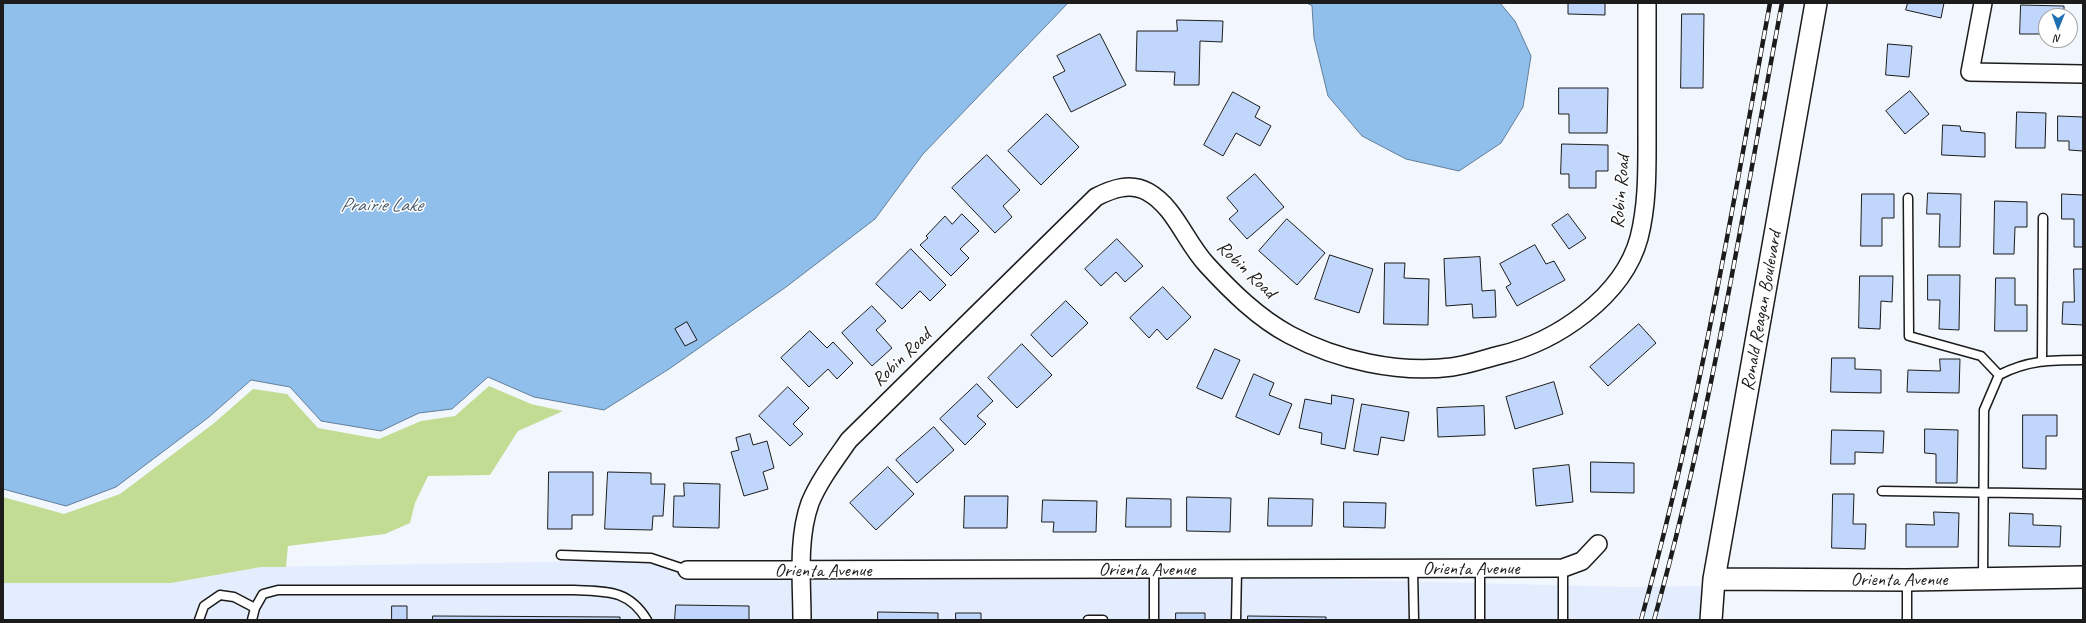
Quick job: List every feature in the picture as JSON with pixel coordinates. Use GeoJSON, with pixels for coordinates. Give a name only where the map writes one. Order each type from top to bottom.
{"type":"FeatureCollection","features":[{"type":"Feature","properties":{"kind":"street","name":"Robin Road"},"geometry":{"type":"LineString","coordinates":[[802,620],[803,537],[810,503],[827,472],[849,440],[1096,197],[1114,188],[1130,187],[1147,192],[1166,207],[1205,263],[1246,304],[1289,334],[1341,357],[1400,368],[1451,367],[1512,352],[1564,328],[1600,302],[1623,274],[1638,240],[1644,208],[1646,173],[1647,3]]}},
{"type":"Feature","properties":{"kind":"street","name":"Ronald Reagan Boulevard"},"geometry":{"type":"LineString","coordinates":[[1711,620],[1714,579],[1816,3]]}},
{"type":"Feature","properties":{"kind":"street"},"geometry":{"type":"LineString","coordinates":[[1983,3],[1970,72],[2083,74]]}},
{"type":"Feature","properties":{"kind":"street","name":"Orienta Avenue"},"geometry":{"type":"LineString","coordinates":[[687,570],[802,571],[1563,568],[1582,561],[1598,544]]}},
{"type":"Feature","properties":{"kind":"street","name":"Orienta Avenue"},"geometry":{"type":"LineString","coordinates":[[1714,579],[1983,580],[2083,577]]}},
{"type":"Feature","properties":{"kind":"lane"},"geometry":{"type":"LineString","coordinates":[[1908,198],[1909,336],[1981,356],[1999,375]]}},
{"type":"Feature","properties":{"kind":"lane"},"geometry":{"type":"LineString","coordinates":[[2042,360],[2043,218]]}},
{"type":"Feature","properties":{"kind":"lane"},"geometry":{"type":"LineString","coordinates":[[1983,580],[1984,410],[1999,375],[2016,366],[2042,360],[2083,360]]}},
{"type":"Feature","properties":{"kind":"lane"},"geometry":{"type":"LineString","coordinates":[[1882,490],[2083,494]]}},
{"type":"Feature","properties":{"kind":"lane"},"geometry":{"type":"LineString","coordinates":[[561,555],[651,558],[687,570]]}},
{"type":"Feature","properties":{"kind":"lane"},"geometry":{"type":"LineString","coordinates":[[1563,568],[1563,620]]}},
{"type":"Feature","properties":{"kind":"lane"},"geometry":{"type":"LineString","coordinates":[[1413,569],[1414,620]]}},
{"type":"Feature","properties":{"kind":"lane"},"geometry":{"type":"LineString","coordinates":[[1480,569],[1480,620]]}},
{"type":"Feature","properties":{"kind":"lane"},"geometry":{"type":"LineString","coordinates":[[1154,570],[1154,620]]}},
{"type":"Feature","properties":{"kind":"lane"},"geometry":{"type":"LineString","coordinates":[[1236,620],[1237,570]]}},
{"type":"Feature","properties":{"kind":"lane"},"geometry":{"type":"LineString","coordinates":[[1907,580],[1907,620]]}},
{"type":"Feature","properties":{"kind":"lane"},"geometry":{"type":"LineString","coordinates":[[252,620],[255,608],[263,594],[278,590],[574,590],[614,593],[629,599],[639,607],[647,620]]}},
{"type":"Feature","properties":{"kind":"lane"},"geometry":{"type":"LineString","coordinates":[[199,620],[204,606],[220,594],[234,597],[255,608]]}},
{"type":"Feature","properties":{"kind":"lane"},"geometry":{"type":"LineString","coordinates":[[1088,620],[1103,620]]}},
{"type":"Feature","properties":{"kind":"shaded area"},"geometry":{"type":"Polygon","coordinates":[[[600,561],[679,563],[679,579],[793,580],[794,620],[3,620],[3,583],[171,583],[261,567],[600,561]]]}},
{"type":"Feature","properties":{"kind":"shaded area"},"geometry":{"type":"Polygon","coordinates":[[[1324,579],[1627,587],[1704,586],[1703,620],[811,620],[810,580],[1324,579]]]}},
{"type":"Feature","properties":{"kind":"green space"},"geometry":{"type":"Polygon","coordinates":[[[489,386],[531,404],[563,411],[518,431],[490,475],[428,476],[415,503],[410,523],[385,534],[288,546],[286,567],[261,567],[171,583],[3,583],[3,497],[64,514],[120,494],[213,424],[253,389],[287,394],[318,428],[379,439],[421,421],[455,416],[489,386]]]}},
{"type":"Feature","properties":{"kind":"water","name":"Prairie Lake"},"geometry":{"type":"Polygon","coordinates":[[[3,3],[1068,3],[923,154],[875,219],[786,287],[669,369],[604,410],[534,397],[488,377],[452,409],[419,413],[381,431],[321,421],[290,387],[251,380],[209,417],[116,487],[66,506],[3,489],[3,3]]]}},
{"type":"Feature","properties":{"kind":"water"},"geometry":{"type":"Polygon","coordinates":[[[1307,3],[1500,3],[1515,21],[1531,56],[1523,107],[1501,143],[1459,171],[1406,159],[1362,136],[1328,96],[1314,38],[1312,6],[1307,3]]]}},
{"type":"Feature","properties":{"kind":"building"},"geometry":{"type":"Polygon","coordinates":[[[1557,3],[1605,3],[1605,15],[1568,14],[1568,4],[1557,3]]]}},
{"type":"Feature","properties":{"kind":"building"},"geometry":{"type":"Polygon","coordinates":[[[1908,3],[1944,3],[1941,18],[1906,10],[1908,3]]]}},
{"type":"Feature","properties":{"kind":"building"},"geometry":{"type":"Polygon","coordinates":[[[2021,5],[2064,6],[2064,8],[2038,8],[2038,34],[2020,34],[2021,5]]]}},
{"type":"Feature","properties":{"kind":"building"},"geometry":{"type":"Polygon","coordinates":[[[1682,14],[1704,14],[1703,88],[1681,88],[1682,14]]]}},
{"type":"Feature","properties":{"kind":"building"},"geometry":{"type":"Polygon","coordinates":[[[1177,20],[1223,21],[1222,42],[1200,41],[1199,85],[1174,85],[1175,72],[1136,71],[1137,31],[1177,31],[1177,20]]]}},
{"type":"Feature","properties":{"kind":"building"},"geometry":{"type":"Polygon","coordinates":[[[1100,34],[1126,85],[1071,112],[1053,77],[1065,71],[1057,56],[1100,34]]]}},
{"type":"Feature","properties":{"kind":"building"},"geometry":{"type":"Polygon","coordinates":[[[1888,44],[1912,46],[1909,77],[1886,75],[1888,44]]]}},
{"type":"Feature","properties":{"kind":"building"},"geometry":{"type":"Polygon","coordinates":[[[1559,88],[1608,88],[1607,133],[1569,133],[1569,114],[1559,114],[1559,88]]]}},
{"type":"Feature","properties":{"kind":"building"},"geometry":{"type":"Polygon","coordinates":[[[1910,91],[1929,114],[1905,134],[1886,111],[1910,91]]]}},
{"type":"Feature","properties":{"kind":"building"},"geometry":{"type":"Polygon","coordinates":[[[1233,92],[1260,107],[1255,117],[1271,126],[1260,146],[1236,133],[1223,156],[1204,145],[1233,92]]]}},
{"type":"Feature","properties":{"kind":"building"},"geometry":{"type":"Polygon","coordinates":[[[2017,112],[2046,113],[2045,148],[2016,148],[2017,112]]]}},
{"type":"Feature","properties":{"kind":"building"},"geometry":{"type":"Polygon","coordinates":[[[1047,114],[1079,147],[1041,185],[1008,151],[1047,114]]]}},
{"type":"Feature","properties":{"kind":"building"},"geometry":{"type":"Polygon","coordinates":[[[2058,116],[2083,117],[2083,151],[2069,150],[2069,141],[2058,141],[2058,116]]]}},
{"type":"Feature","properties":{"kind":"building"},"geometry":{"type":"Polygon","coordinates":[[[1943,125],[1960,126],[1961,131],[1985,133],[1985,157],[1942,155],[1943,125]]]}},
{"type":"Feature","properties":{"kind":"building"},"geometry":{"type":"Polygon","coordinates":[[[1562,144],[1608,145],[1608,171],[1596,171],[1596,188],[1569,188],[1569,174],[1561,174],[1562,144]]]}},
{"type":"Feature","properties":{"kind":"building"},"geometry":{"type":"Polygon","coordinates":[[[987,155],[1020,190],[1003,206],[1012,217],[995,233],[952,188],[987,155]]]}},
{"type":"Feature","properties":{"kind":"building"},"geometry":{"type":"Polygon","coordinates":[[[1255,174],[1284,207],[1247,239],[1229,219],[1238,211],[1227,198],[1255,174]]]}},
{"type":"Feature","properties":{"kind":"building"},"geometry":{"type":"Polygon","coordinates":[[[1928,193],[1961,194],[1960,247],[1939,247],[1940,214],[1927,214],[1928,193]]]}},
{"type":"Feature","properties":{"kind":"building"},"geometry":{"type":"Polygon","coordinates":[[[1862,194],[1894,194],[1894,218],[1882,218],[1882,246],[1861,246],[1862,194]]]}},
{"type":"Feature","properties":{"kind":"building"},"geometry":{"type":"Polygon","coordinates":[[[2062,194],[2083,195],[2083,247],[2074,247],[2074,219],[2062,219],[2062,194]]]}},
{"type":"Feature","properties":{"kind":"building"},"geometry":{"type":"Polygon","coordinates":[[[1995,201],[2027,202],[2027,227],[2015,227],[2014,254],[1994,254],[1995,201]]]}},
{"type":"Feature","properties":{"kind":"building"},"geometry":{"type":"Polygon","coordinates":[[[962,214],[979,231],[960,249],[969,258],[951,276],[920,245],[928,238],[926,236],[945,216],[952,224],[962,214]]]}},
{"type":"Feature","properties":{"kind":"building"},"geometry":{"type":"Polygon","coordinates":[[[1568,214],[1586,238],[1569,249],[1552,225],[1568,214]]]}},
{"type":"Feature","properties":{"kind":"building"},"geometry":{"type":"Polygon","coordinates":[[[1287,219],[1325,253],[1297,285],[1259,251],[1287,219]]]}},
{"type":"Feature","properties":{"kind":"building"},"geometry":{"type":"Polygon","coordinates":[[[1117,239],[1143,266],[1125,282],[1116,272],[1101,286],[1085,269],[1117,239]]]}},
{"type":"Feature","properties":{"kind":"building"},"geometry":{"type":"Polygon","coordinates":[[[1535,245],[1546,264],[1554,261],[1565,280],[1517,306],[1506,287],[1511,284],[1500,264],[1535,245]]]}},
{"type":"Feature","properties":{"kind":"building"},"geometry":{"type":"Polygon","coordinates":[[[911,249],[946,285],[930,301],[920,291],[902,309],[876,284],[911,249]]]}},
{"type":"Feature","properties":{"kind":"building"},"geometry":{"type":"Polygon","coordinates":[[[1330,255],[1373,269],[1359,313],[1315,299],[1330,255]]]}},
{"type":"Feature","properties":{"kind":"building"},"geometry":{"type":"Polygon","coordinates":[[[1480,257],[1482,291],[1495,290],[1496,317],[1473,318],[1472,304],[1446,306],[1444,259],[1480,257]]]}},
{"type":"Feature","properties":{"kind":"building"},"geometry":{"type":"Polygon","coordinates":[[[1385,263],[1405,263],[1404,278],[1429,279],[1428,325],[1384,324],[1385,263]]]}},
{"type":"Feature","properties":{"kind":"building"},"geometry":{"type":"Polygon","coordinates":[[[2074,269],[2083,269],[2083,325],[2062,324],[2063,302],[2074,302],[2074,269]]]}},
{"type":"Feature","properties":{"kind":"building"},"geometry":{"type":"Polygon","coordinates":[[[1928,275],[1960,275],[1959,330],[1939,329],[1940,300],[1928,300],[1928,275]]]}},
{"type":"Feature","properties":{"kind":"building"},"geometry":{"type":"Polygon","coordinates":[[[1860,276],[1893,276],[1892,302],[1881,301],[1880,329],[1859,328],[1860,276]]]}},
{"type":"Feature","properties":{"kind":"building"},"geometry":{"type":"Polygon","coordinates":[[[1996,278],[2015,278],[2015,305],[2027,305],[2027,331],[1995,331],[1996,278]]]}},
{"type":"Feature","properties":{"kind":"building"},"geometry":{"type":"Polygon","coordinates":[[[1163,287],[1191,317],[1167,340],[1157,329],[1149,338],[1130,318],[1163,287]]]}},
{"type":"Feature","properties":{"kind":"building"},"geometry":{"type":"Polygon","coordinates":[[[1066,301],[1088,323],[1052,357],[1031,335],[1066,301]]]}},
{"type":"Feature","properties":{"kind":"building"},"geometry":{"type":"Polygon","coordinates":[[[872,306],[886,321],[876,330],[892,348],[872,366],[842,333],[872,306]]]}},
{"type":"Feature","properties":{"kind":"building"},"geometry":{"type":"Polygon","coordinates":[[[687,322],[697,340],[685,346],[675,329],[687,322]]]}},
{"type":"Feature","properties":{"kind":"building"},"geometry":{"type":"Polygon","coordinates":[[[1639,324],[1656,343],[1608,386],[1590,367],[1639,324]]]}},
{"type":"Feature","properties":{"kind":"building"},"geometry":{"type":"Polygon","coordinates":[[[810,331],[827,348],[833,342],[853,363],[837,379],[828,369],[809,387],[781,358],[810,331]]]}},
{"type":"Feature","properties":{"kind":"building"},"geometry":{"type":"Polygon","coordinates":[[[1022,344],[1052,375],[1017,408],[988,378],[1022,344]]]}},
{"type":"Feature","properties":{"kind":"building"},"geometry":{"type":"Polygon","coordinates":[[[1215,349],[1240,360],[1222,399],[1197,388],[1215,349]]]}},
{"type":"Feature","properties":{"kind":"building"},"geometry":{"type":"Polygon","coordinates":[[[1832,358],[1855,358],[1855,369],[1881,370],[1881,393],[1831,392],[1832,358]]]}},
{"type":"Feature","properties":{"kind":"building"},"geometry":{"type":"Polygon","coordinates":[[[1940,359],[1960,359],[1959,393],[1907,392],[1908,370],[1940,371],[1940,359]]]}},
{"type":"Feature","properties":{"kind":"building"},"geometry":{"type":"Polygon","coordinates":[[[1254,374],[1274,383],[1269,395],[1292,404],[1279,435],[1236,417],[1254,374]]]}},
{"type":"Feature","properties":{"kind":"building"},"geometry":{"type":"Polygon","coordinates":[[[1554,382],[1563,414],[1515,429],[1506,397],[1554,382]]]}},
{"type":"Feature","properties":{"kind":"building"},"geometry":{"type":"Polygon","coordinates":[[[977,384],[993,401],[977,416],[986,424],[965,445],[940,419],[977,384]]]}},
{"type":"Feature","properties":{"kind":"building"},"geometry":{"type":"Polygon","coordinates":[[[788,387],[809,408],[793,424],[803,434],[790,446],[759,416],[788,387]]]}},
{"type":"Feature","properties":{"kind":"building"},"geometry":{"type":"Polygon","coordinates":[[[1332,395],[1354,399],[1345,449],[1321,444],[1322,433],[1299,428],[1305,399],[1331,404],[1332,395]]]}},
{"type":"Feature","properties":{"kind":"building"},"geometry":{"type":"Polygon","coordinates":[[[1362,404],[1409,412],[1404,441],[1381,437],[1378,455],[1354,451],[1362,404]]]}},
{"type":"Feature","properties":{"kind":"building"},"geometry":{"type":"Polygon","coordinates":[[[1484,406],[1485,435],[1438,437],[1437,408],[1484,406]]]}},
{"type":"Feature","properties":{"kind":"building"},"geometry":{"type":"Polygon","coordinates":[[[2023,415],[2057,415],[2057,436],[2046,436],[2046,469],[2023,468],[2023,415]]]}},
{"type":"Feature","properties":{"kind":"building"},"geometry":{"type":"Polygon","coordinates":[[[934,427],[954,450],[917,483],[896,460],[934,427]]]}},
{"type":"Feature","properties":{"kind":"building"},"geometry":{"type":"Polygon","coordinates":[[[1925,429],[1958,430],[1957,483],[1936,483],[1936,454],[1925,453],[1925,429]]]}},
{"type":"Feature","properties":{"kind":"building"},"geometry":{"type":"Polygon","coordinates":[[[1832,430],[1884,431],[1883,453],[1855,452],[1855,464],[1831,464],[1832,430]]]}},
{"type":"Feature","properties":{"kind":"building"},"geometry":{"type":"Polygon","coordinates":[[[750,434],[753,445],[767,441],[774,468],[763,472],[768,489],[744,496],[731,452],[739,450],[736,438],[750,434]]]}},
{"type":"Feature","properties":{"kind":"building"},"geometry":{"type":"Polygon","coordinates":[[[1591,462],[1634,463],[1634,493],[1591,492],[1591,462]]]}},
{"type":"Feature","properties":{"kind":"building"},"geometry":{"type":"Polygon","coordinates":[[[1569,465],[1573,502],[1536,506],[1533,469],[1569,465]]]}},
{"type":"Feature","properties":{"kind":"building"},"geometry":{"type":"Polygon","coordinates":[[[888,467],[914,494],[876,530],[850,503],[888,467]]]}},
{"type":"Feature","properties":{"kind":"building"},"geometry":{"type":"Polygon","coordinates":[[[549,472],[593,472],[593,515],[572,515],[572,529],[548,529],[549,472]]]}},
{"type":"Feature","properties":{"kind":"building"},"geometry":{"type":"Polygon","coordinates":[[[608,472],[651,473],[651,484],[665,484],[663,516],[653,516],[652,530],[605,529],[608,472]]]}},
{"type":"Feature","properties":{"kind":"building"},"geometry":{"type":"Polygon","coordinates":[[[684,483],[720,484],[719,528],[673,527],[674,496],[684,496],[684,483]]]}},
{"type":"Feature","properties":{"kind":"building"},"geometry":{"type":"Polygon","coordinates":[[[1833,494],[1854,494],[1853,524],[1866,524],[1865,549],[1832,548],[1833,494]]]}},
{"type":"Feature","properties":{"kind":"building"},"geometry":{"type":"Polygon","coordinates":[[[965,496],[1008,496],[1007,528],[964,528],[965,496]]]}},
{"type":"Feature","properties":{"kind":"building"},"geometry":{"type":"Polygon","coordinates":[[[1187,497],[1231,498],[1230,532],[1187,531],[1187,497]]]}},
{"type":"Feature","properties":{"kind":"building"},"geometry":{"type":"Polygon","coordinates":[[[1127,498],[1171,499],[1171,527],[1126,527],[1127,498]]]}},
{"type":"Feature","properties":{"kind":"building"},"geometry":{"type":"Polygon","coordinates":[[[1269,498],[1313,499],[1312,526],[1268,526],[1269,498]]]}},
{"type":"Feature","properties":{"kind":"building"},"geometry":{"type":"Polygon","coordinates":[[[1043,500],[1097,501],[1096,532],[1053,532],[1054,522],[1042,522],[1043,500]]]}},
{"type":"Feature","properties":{"kind":"building"},"geometry":{"type":"Polygon","coordinates":[[[1344,502],[1386,503],[1385,528],[1344,527],[1344,502]]]}},
{"type":"Feature","properties":{"kind":"building"},"geometry":{"type":"Polygon","coordinates":[[[1934,512],[1959,513],[1958,547],[1906,547],[1906,524],[1934,525],[1934,512]]]}},
{"type":"Feature","properties":{"kind":"building"},"geometry":{"type":"Polygon","coordinates":[[[2010,513],[2033,514],[2033,525],[2061,526],[2060,547],[2009,546],[2010,513]]]}},
{"type":"Feature","properties":{"kind":"building"},"geometry":{"type":"Polygon","coordinates":[[[676,605],[749,606],[749,620],[675,620],[676,605]]]}},
{"type":"Feature","properties":{"kind":"building"},"geometry":{"type":"Polygon","coordinates":[[[392,606],[407,606],[407,620],[392,620],[392,606]]]}},
{"type":"Feature","properties":{"kind":"building"},"geometry":{"type":"Polygon","coordinates":[[[878,612],[938,613],[938,620],[878,620],[878,612]]]}},
{"type":"Feature","properties":{"kind":"building"},"geometry":{"type":"Polygon","coordinates":[[[956,613],[981,613],[981,620],[956,620],[956,613]]]}},
{"type":"Feature","properties":{"kind":"building"},"geometry":{"type":"Polygon","coordinates":[[[1176,613],[1205,613],[1205,620],[1176,620],[1176,613]]]}},
{"type":"Feature","properties":{"kind":"building"},"geometry":{"type":"Polygon","coordinates":[[[433,616],[620,617],[620,620],[433,620],[433,616]]]}},
{"type":"Feature","properties":{"kind":"building"},"geometry":{"type":"Polygon","coordinates":[[[1248,616],[1326,617],[1326,620],[1248,620],[1248,616]]]}},
{"type":"Feature","properties":{"kind":"railway"},"geometry":{"type":"LineString","coordinates":[[1641,620],[1680,467],[1697,390],[1728,236],[1770,3]]}},
{"type":"Feature","properties":{"kind":"railway"},"geometry":{"type":"LineString","coordinates":[[1654,620],[1693,467],[1725,313],[1782,3]]}}]}
